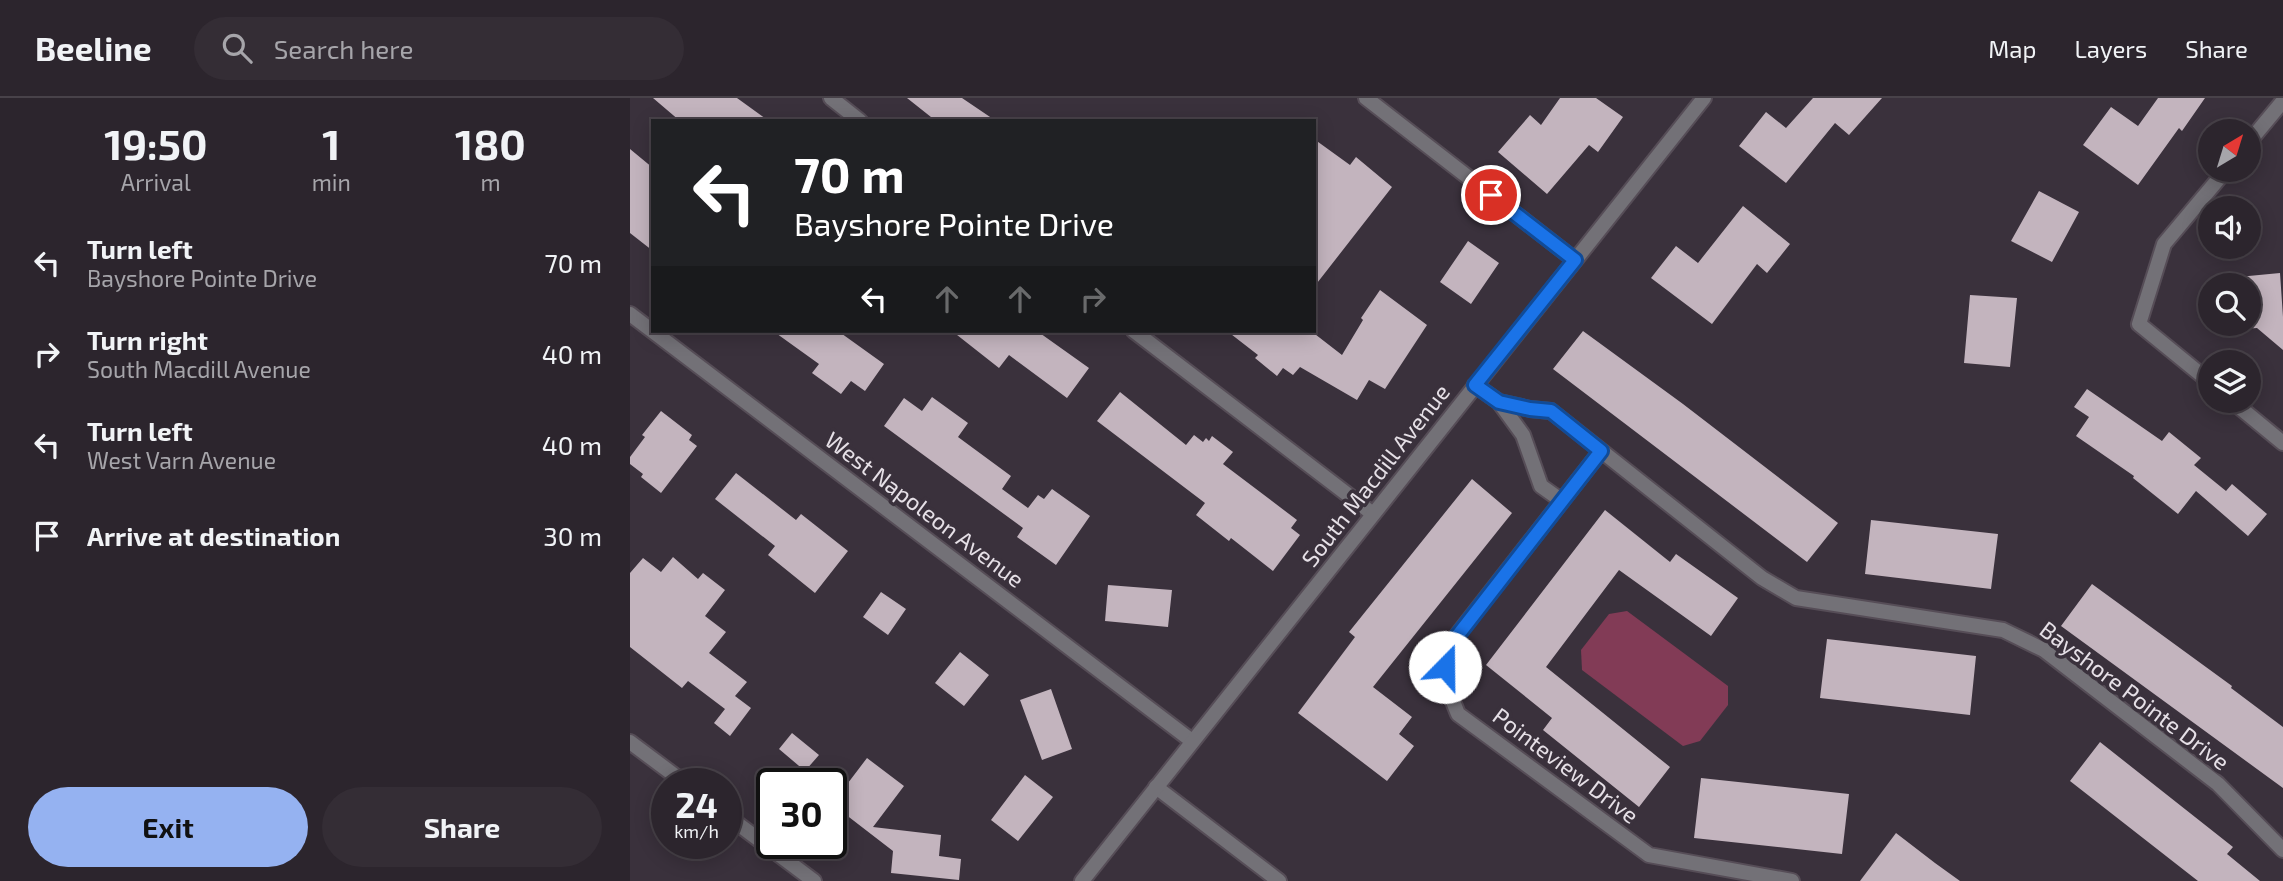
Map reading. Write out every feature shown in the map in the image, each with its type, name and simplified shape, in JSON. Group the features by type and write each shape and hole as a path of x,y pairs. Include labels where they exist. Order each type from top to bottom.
{"street":[{"path":"831,98 857,119"},
{"path":"1366,98 1575,260"},
{"name":"South Macdill Avenue","path":"1082,881 1704,98"},
{"path":"2261,128 2283,101"},
{"path":"2198,372 2139,324 2164,244 2216,182"},
{"name":"West Napoleon Avenue","path":"630,314 651,330"},
{"name":"West Napoleon Avenue","path":"655,333 1192,741"},
{"path":"1137,333 1373,514"},
{"name":"Bayshore Pointe Drive","path":"1475,385 1499,402 1522,435 1541,486 1562,501"},
{"name":"Bayshore Pointe Drive","path":"1499,402 1551,411 1762,578 1796,598 2003,630 2044,650 2218,784 2283,850"},
{"path":"2247,413 2283,443"},
{"name":"Pointeview Drive","path":"1601,451 1458,635 1445,667 1446,684 1458,714 1649,856 1792,881"},
{"path":"630,741 665,768"},
{"path":"1156,787 1279,881"},
{"path":"742,827 814,881"}],"shaded area":[{"path":"1627,611 1728,686 1728,705 1700,741 1683,746 1582,670 1581,650 1609,614"}],"building":[{"path":"653,98 737,98 766,119 678,119"},
{"path":"907,98 962,98 993,119 933,119"},
{"path":"1560,98 1596,98 1623,117 1598,152 1589,145 1547,194 1498,152 1530,115 1541,125"},
{"path":"1813,98 1882,98 1849,135 1835,123 1786,183 1739,146 1766,112 1786,128"},
{"path":"2158,98 2205,98 2182,131 2179,128 2138,185 2083,145 2111,107 2138,126"},
{"path":"1316,140 1350,165 1356,157 1392,187 1316,284"},
{"path":"630,149 651,166 651,249 630,233"},
{"path":"2039,191 2079,212 2052,262 2011,241"},
{"path":"1743,206 1790,244 1767,273 1757,264 1712,324 1651,278 1676,246 1698,263"},
{"path":"1468,241 1499,263 1471,304 1440,282"},
{"path":"2280,273 2283,350 2261,331 2261,275"},
{"path":"1380,290 1427,325 1385,389 1369,380 1357,400 1300,367 1293,375 1283,368 1277,376 1255,358 1258,355 1230,333 1314,333 1342,355 1363,320 1361,318"},
{"path":"1970,295 2017,298 2010,367 1964,363"},
{"path":"1583,331 1838,523 1807,562 1553,369"},
{"path":"776,333 841,333 884,364 865,391 851,381 841,394 812,373 819,364"},
{"path":"955,333 1040,333 1089,368 1067,398 1009,355 999,368"},
{"path":"2087,389 2162,441 2169,432 2201,458 2194,465 2226,491 2232,484 2267,514 2248,536 2196,491 2178,514 2133,478 2134,476 2076,436 2089,417 2074,407"},
{"path":"1120,392 1186,445 1194,435 1203,442 1206,438 1209,441 1212,436 1233,452 1223,464 1297,520 1291,528 1300,535 1273,571 1196,515 1205,503 1097,421"},
{"path":"932,397 968,423 958,437 1011,476 1002,489 1028,508 1038,495 1044,499 1052,489 1090,516 1056,565 1017,537 1023,528 884,426 904,398 922,411"},
{"path":"661,411 692,435 689,440 697,446 661,493 641,477 643,474 630,464 630,457 645,437 642,435"},
{"path":"736,473 796,520 801,514 848,551 815,593 768,555 775,546 715,499"},
{"path":"1472,479 1512,513 1373,687 1412,717 1399,734 1414,746 1387,781 1298,713 1355,637 1349,632"},
{"path":"1605,510 1670,562 1676,554 1738,598 1711,636 1619,570 1546,667 1670,767 1639,807 1543,730 1552,718 1486,665"},
{"path":"1871,520 1998,534 1991,589 1865,574"},
{"path":"673,557 698,579 703,573 725,590 705,616 726,632 709,653 747,682 735,696 751,708 730,736 714,723 725,709 688,681 682,688 630,647 630,573 643,558 661,572"},
{"path":"2092,584 2232,686 2231,688 2283,727 2283,788 2061,626"},
{"path":"1108,585 1172,590 1168,627 1105,621"},
{"path":"881,592 906,609 888,635 863,617"},
{"path":"1827,639 1976,656 1970,715 1820,698"},
{"path":"960,652 989,675 964,706 935,683"},
{"path":"1051,689 1072,749 1042,760 1020,700"},
{"path":"792,733 819,755 808,768 801,768 779,749"},
{"path":"2100,742 2233,847 2227,854 2260,881 2198,881 2070,781"},
{"path":"867,758 904,786 873,827 941,835 939,856 961,859 959,880 891,873 893,851 847,816 847,784"},
{"path":"1025,775 1053,797 1018,841 991,820"},
{"path":"1701,778 1849,794 1842,854 1694,838"},
{"path":"1896,833 1935,863 1960,881 1860,881"}],"route":[{"path":"1445,667 1458,635 1601,451 1551,411 1499,402 1475,385 1575,260 1491,195"}]}
